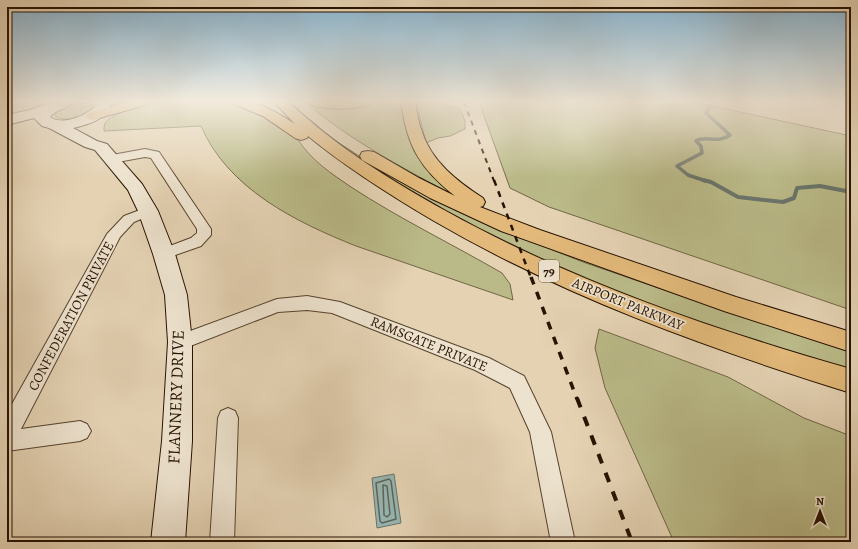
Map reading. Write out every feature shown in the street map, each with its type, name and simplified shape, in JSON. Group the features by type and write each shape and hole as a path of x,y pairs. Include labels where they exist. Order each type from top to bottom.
{"highway":[{"path":"289,128 338,161 377,185 437,215"},
{"name":"AIRPORT PARKWAY","path":"309,128 339,153 390,187 437,215 505,250 620,302 705,334 851,381"},
{"name":"79","path":"328,128 354,147 404,177 455,203 507,226 732,305 851,342"},
{"path":"412,128 419,146 428,161 440,174 478,203 557,243"}],"street":[{"name":"FLANNERY DRIVE","path":"58,128 106,153"},
{"name":"FLANNERY DRIVE","path":"91,128 101,141 106,153 136,188 148,211 164,254 176,295 180,342 177,441 168,542"},
{"path":"106,153 145,152 155,155 204,229 204,235 196,242 164,254"},
{"name":"CONFEDERATION PRIVATE","path":"7,434 114,234 129,219 148,211"},
{"name":"RAMSGATE PRIVATE","path":"180,342 277,306 307,303 334,307 482,364 517,382 540,432 563,542"},
{"path":"222,542 228,418"},
{"path":"7,441 80,432"}],"green space":[{"path":"104,128 170,128 104,131"},
{"path":"202,128 279,128 299,141 316,161 351,187 407,221 502,273 510,284 513,300 356,246 310,226 266,201 246,185 228,168 213,148"},
{"path":"338,128 409,128 448,189 445,191 410,172"},
{"path":"422,128 465,128 465,129 450,136 438,138 426,143"},
{"path":"488,128 812,128 851,136 851,310 549,207 510,188"},
{"path":"339,143 383,171 505,231 583,262 728,312 851,351 851,373 664,313 535,259 433,207 336,145"},
{"path":"599,329 728,377 804,418 851,436 851,542 674,542 605,388 595,348"}],"water":[{"path":"394,474 401,523 377,528 372,478"}],"waterway":[{"path":"703,180 688,175 677,166 702,153 701,146 696,141 700,139 721,139 730,135 722,128"},
{"path":"703,180 711,182 738,197 783,202 794,198 797,188 820,186 851,192"}],"railway":[{"path":"474,128 494,181"},
{"path":"494,180 531,278"},
{"path":"531,277 577,399"},
{"path":"577,398 632,542"}]}
